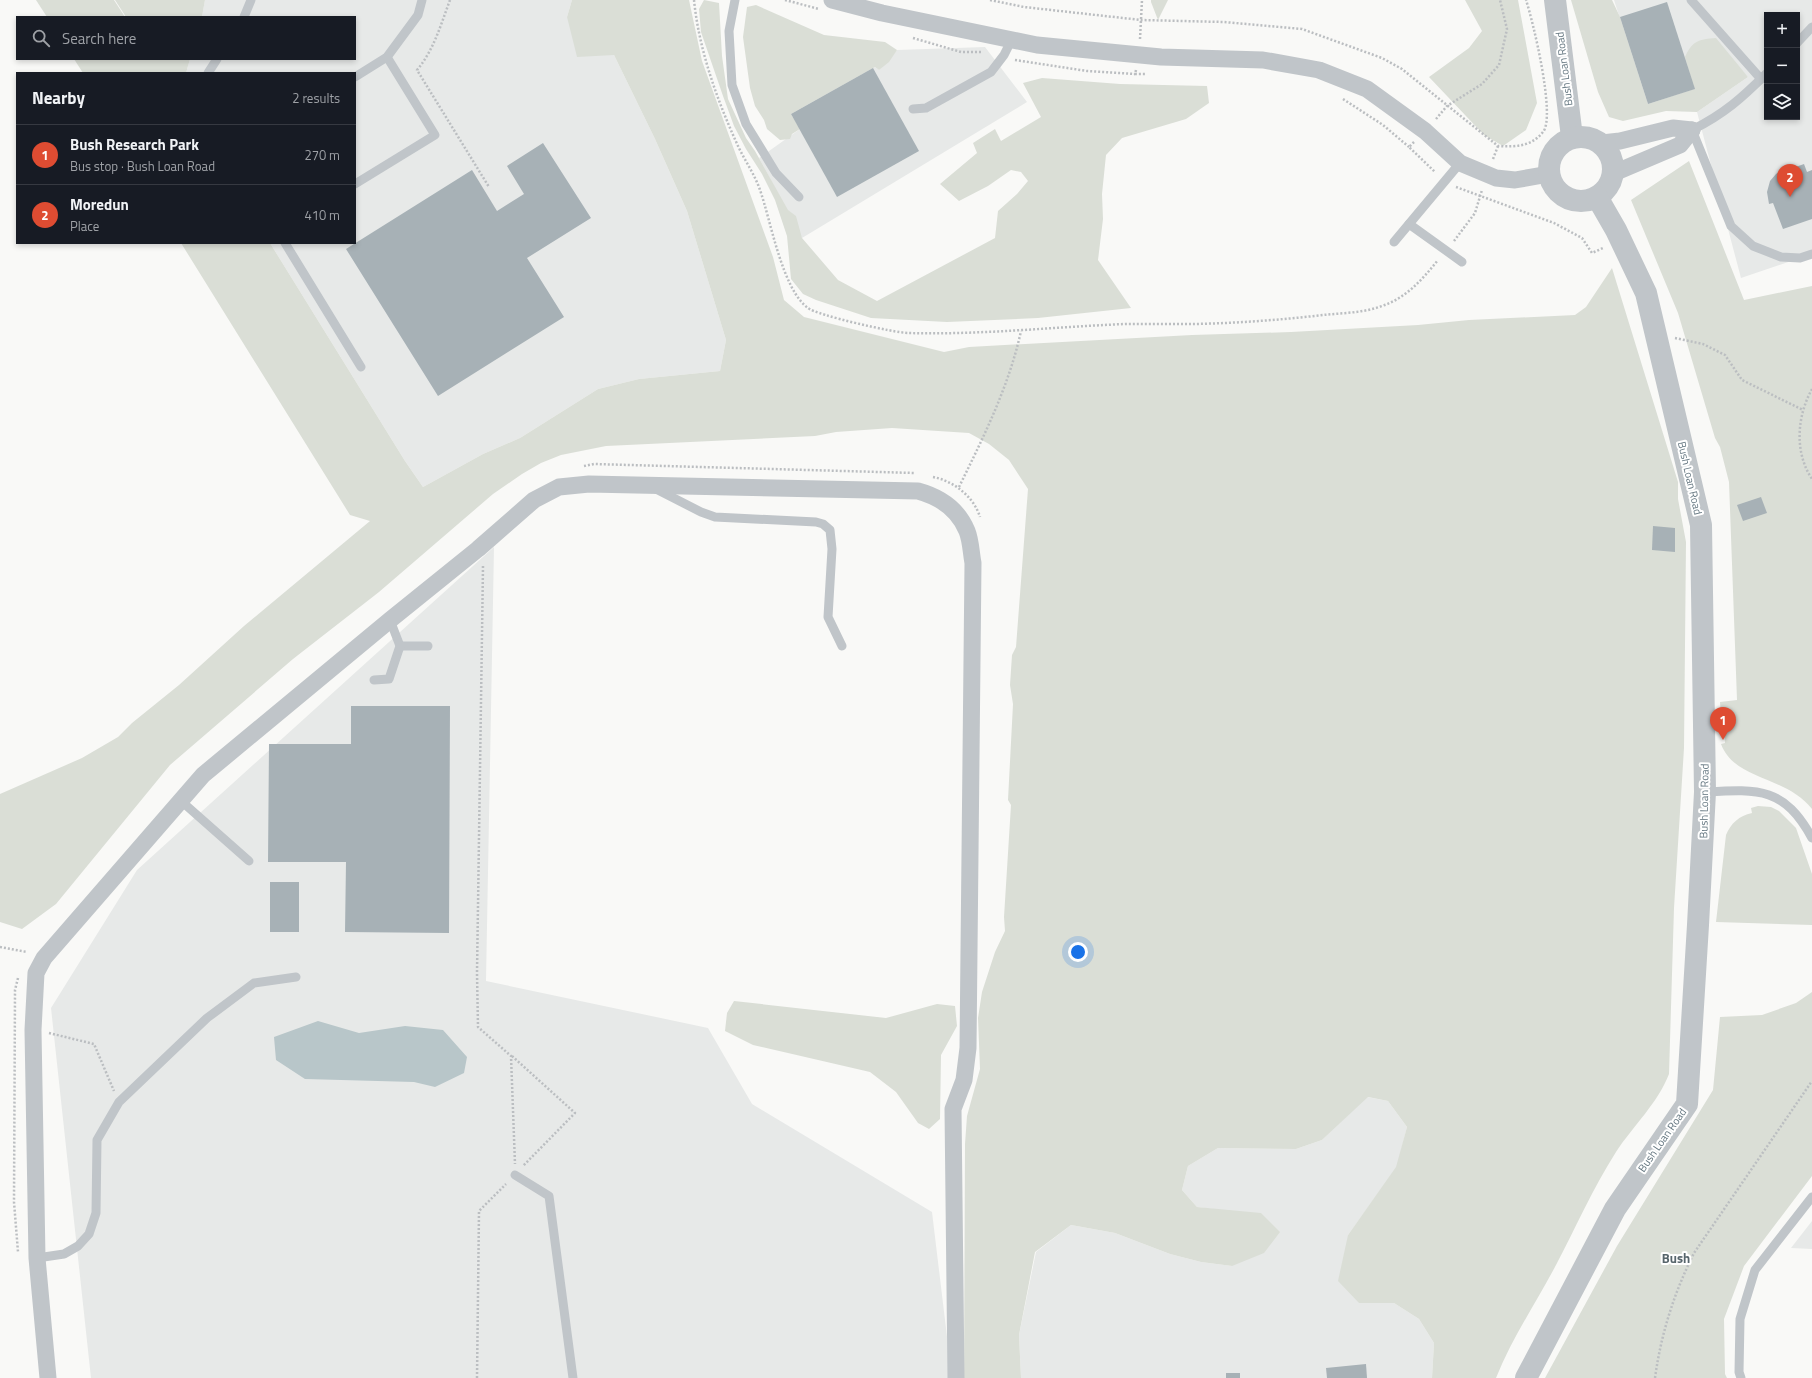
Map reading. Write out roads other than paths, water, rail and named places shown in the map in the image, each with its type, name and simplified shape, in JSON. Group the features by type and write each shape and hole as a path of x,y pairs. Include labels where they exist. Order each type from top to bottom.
{"street":[{"path":"832,0 882,13 1011,41 1139,55 1263,60 1319,70 1367,89 1425,131 1460,163 1496,178 1515,180 1549,174"},
{"name":"Bush Loan Road","path":"1555,0 1572,137"},
{"path":"1602,143 1620,141 1673,128 1692,130"},
{"path":"1614,173 1680,145 1692,130"},
{"path":"1582,136 1593,138 1602,143 1612,156 1614,173 1611,182 1605,191 1597,197 1585,201 1573,200 1562,195 1553,186 1549,174 1549,162 1554,151 1561,143 1572,137 1582,136"},
{"name":"Bush Loan Road","path":"1526,1378 1614,1209 1687,1104 1705,792 1701,526 1646,293 1621,240 1597,197"},
{"path":"48,1378 38,1258 32,1030 36,973 44,958 203,775 478,549 534,500 559,487 589,484 918,491 935,496 954,510 968,532 973,563 968,1048 964,1080 954,1109 956,1378"}],"lane":[{"path":"244,16 251,0"},
{"path":"356,76 387,57 418,15 422,0"},
{"path":"735,0 729,31 732,86 746,124 776,173 799,197"},
{"path":"1691,0 1764,76 1743,97 1717,117 1692,130 1731,226 1753,246 1781,258 1800,258 1812,254"},
{"path":"1800,39 1812,27"},
{"path":"914,108 926,108 963,89 991,72 1011,41"},
{"path":"356,183 435,134 387,57"},
{"path":"209,72 216,60"},
{"path":"1394,242 1460,163"},
{"path":"1410,224 1462,262"},
{"path":"286,244 362,367"},
{"path":"648,485 700,512 715,517 816,522 823,524 830,530 832,549 828,617 842,646"},
{"path":"374,680 389,679 400,646 390,620"},
{"path":"400,646 428,646"},
{"path":"1705,792 1764,793 1777,798 1791,807 1802,820 1812,838"},
{"path":"180,800 249,862"},
{"path":"38,1258 64,1254 78,1246 89,1234 96,1213 97,1140 119,1102 207,1018 254,983 296,977"},
{"path":"515,1175 549,1196 573,1378"},
{"path":"1741,1378 1739,1372 1740,1319 1755,1270 1812,1197"}],"place":[{"name":"Moredun","path":"1790,197"},
{"name":"Bush Research Park","path":"1723,740"}],"district":[{"name":"Bush","path":"1676,1258"}]}
